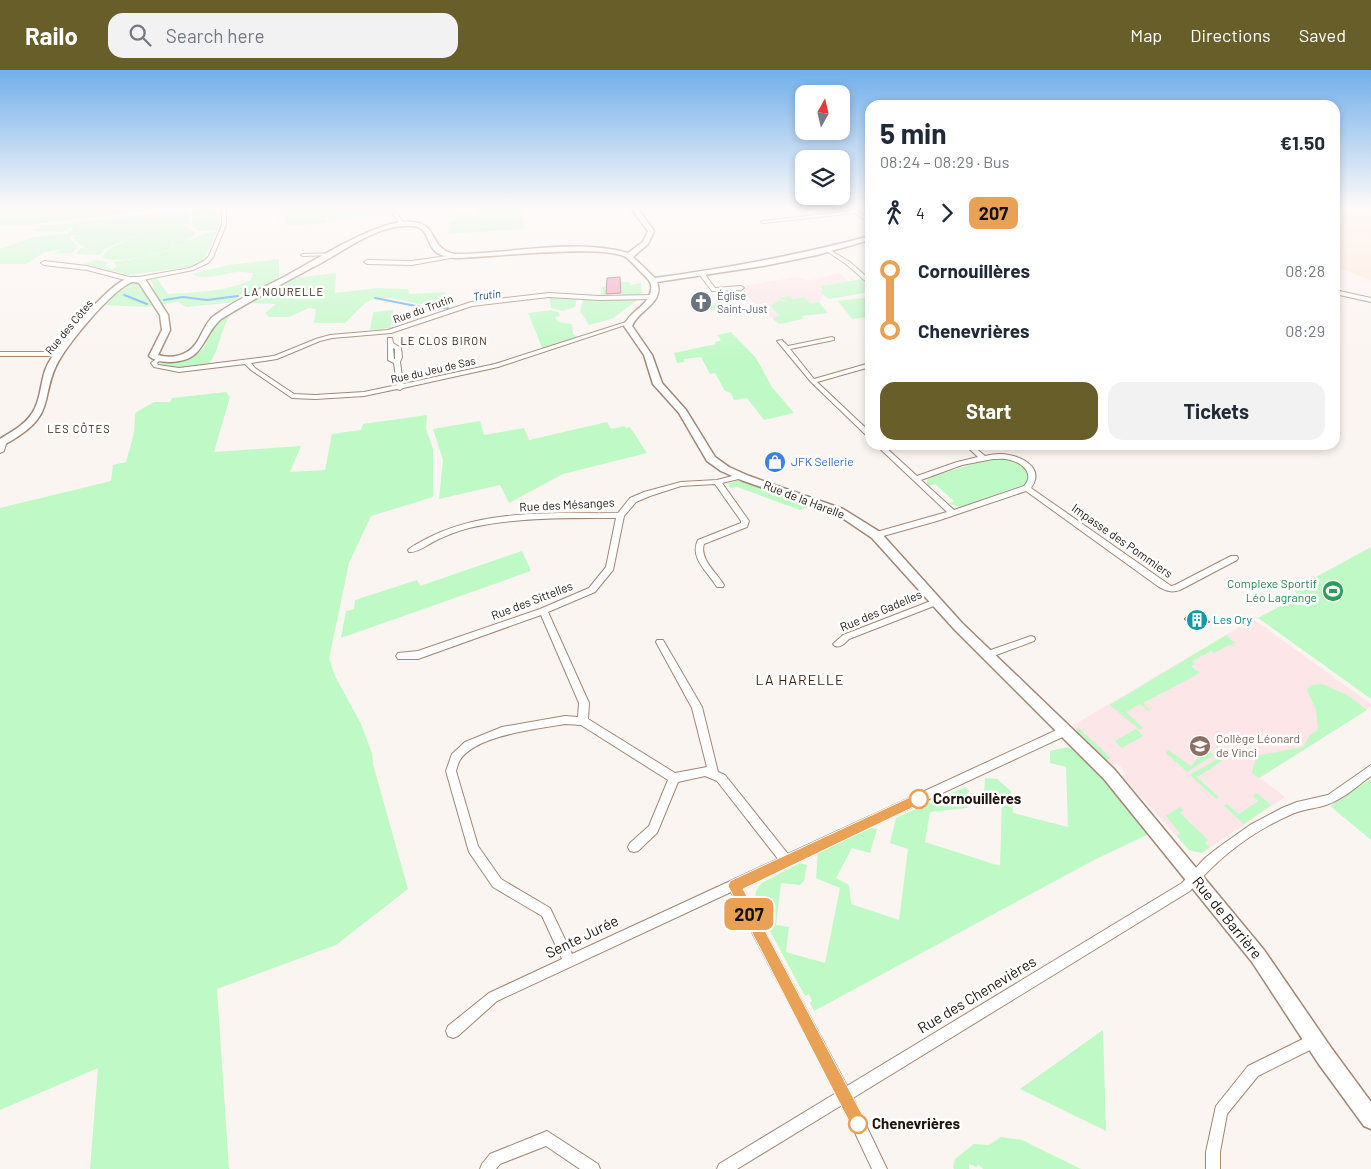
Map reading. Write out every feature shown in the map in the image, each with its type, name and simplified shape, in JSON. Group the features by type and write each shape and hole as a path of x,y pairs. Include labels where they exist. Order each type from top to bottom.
{"street":[{"path":"133,280 191,269 210,258"},
{"path":"44,263 87,268 142,282 164,315 166,330 153,356 159,359 170,360 191,353 200,345 206,330 218,317 325,258"},
{"path":"367,262 412,263 440,258"},
{"path":"628,324 645,309 653,297 656,286 630,258"},
{"path":"650,278 672,278 702,274 796,258"},
{"path":"841,258 865,278"},
{"path":"702,274 714,290 741,288"},
{"name":"Rue des Côtes","path":"2,442 35,417 40,410 43,390 51,365 117,288 133,280"},
{"path":"1340,293 1371,300"},
{"name":"Rue du Trutin","path":"159,359 154,364 156,366 179,370 248,363 290,353 318,340 332,336 389,332 471,304 549,295 599,298 653,297"},
{"name":"Rue du Jeu de Sas","path":"248,363 253,369 292,396 315,397 364,394 400,388 496,366 628,324"},
{"name":"Rue de la Harelle","path":"628,324 648,356 658,384 683,412 711,458 721,466 740,476 839,511 876,535 936,602 1065,731"},
{"path":"389,332 392,344 389,350 391,360 397,362 400,388"},
{"path":"788,348 832,339"},
{"path":"780,341 788,348 813,380 865,431"},
{"path":"0,360 3,354 60,354"},
{"path":"813,380 865,366"},
{"path":"0,451 2,442"},
{"path":"885,450 954,513"},
{"path":"974,450 982,457"},
{"path":"876,535 954,513 1027,488 1032,483 1033,477 1025,465 1004,457 982,457 917,479"},
{"path":"720,585 716,576 698,554 698,548 701,542 744,525 745,520 719,481 721,466"},
{"name":"Rue des Mésanges","path":"412,550 427,540 481,523 502,520 620,515 624,508 633,500 647,494 681,484 719,481 740,476"},
{"name":"Impasse des Pommiers","path":"1027,488 1170,589 1177,588 1234,558"},
{"name":"Rue des Sittelles","path":"401,656 418,655 543,612 592,590 610,568 614,556 620,515"},
{"name":"Rue des Gadelles","path":"838,644 846,637 936,602"},
{"path":"543,612 584,704 583,721"},
{"path":"988,654 1031,639"},
{"path":"660,642 698,707 714,775"},
{"path":"569,961 546,912 497,883 473,848 451,771 456,757 469,744 505,730 565,720 583,721 674,778 705,771 721,778 786,861"},
{"path":"880,1169 734,886 1065,731"},
{"name":"Rue de Barrière","path":"1065,731 1109,774 1258,956 1371,1119"},
{"path":"1194,877 1238,840 1280,814 1303,804 1328,800 1371,770"},
{"path":"634,847 653,828 674,778"},
{"name":"Rue des Chenevières","path":"844,1096 1186,887 1194,877"},
{"name":"Sente Jurée","path":"453,1031 493,997 659,918 734,886"},
{"path":"1213,1169 1213,1152 1221,1111 1253,1072 1315,1040"},
{"path":"724,1169 844,1096"},
{"path":"487,1169 495,1159 546,1138 593,1169"}],"shaded area":[{"path":"1340,258 1371,258 1371,280 1340,269"},
{"path":"839,273 848,281 821,286 823,295 819,302 776,307 786,323 779,324 736,287 797,277 808,281"},
{"name":"Collège Léonard de Vinci","path":"1253,619 1371,704 1371,707 1260,778 1285,797 1202,853 1195,852 1189,850 1122,776 1126,773 1117,763 1112,766 1072,726"}],"green space":[{"path":"0,258 35,258 26,264 0,264"},
{"path":"103,258 135,258 124,260"},
{"path":"135,258 204,258 203,261 190,267 129,275 85,264 96,260 108,262 106,266 112,269 117,267 114,262"},
{"path":"279,259 279,280 252,295 244,293 236,298 243,300 237,302 186,307 178,302 147,307 105,305 126,285 139,282 147,291 154,288 151,280 157,279 168,294 211,291 231,287 251,280 253,273 239,272 208,277 192,274 229,265"},
{"path":"336,273 335,293 377,288 408,289 409,294 445,292 447,304 419,304 391,298 373,299 365,303 345,323 314,323 316,309 309,308 289,317 269,317 265,313 276,304 249,303 299,277"},
{"path":"862,279 865,282 865,293 829,299 820,292 823,291 821,286"},
{"path":"629,282 631,285 641,283 642,294 622,297 622,289 607,288 605,297 601,297 601,287"},
{"path":"742,289 746,293 730,296 728,306 715,310 699,309 725,301 726,296 722,292 724,291"},
{"path":"790,296 793,299 805,297 810,303 819,302 828,313 802,316 803,319 779,324 773,319 780,316 770,306 780,300 795,304 778,298"},
{"path":"550,297 577,298 575,307 563,311 551,308"},
{"path":"865,298 865,318 852,319 838,301"},
{"path":"583,299 639,299 612,319 589,325 580,311"},
{"path":"393,310 391,328 370,330 373,312"},
{"path":"551,310 558,312 560,316 555,317 558,322 572,324 573,334 580,339 556,344 543,350 528,313"},
{"path":"224,316 229,317 215,353 208,365 175,368 160,364 194,356 204,348 212,331"},
{"path":"731,332 756,358 772,387 794,413 764,420 747,398 734,400 731,393 725,391 715,373 710,374 701,357 684,359 684,362 677,363 674,353 716,344 715,342 721,340 717,335"},
{"path":"226,392 230,397 214,452 301,446 290,472 325,470 332,434 361,430 363,424 427,415 426,429 433,449 433,497 371,516 349,563 329,659 335,676 361,724 372,753 373,764 408,889 336,945 217,989 229,1169 90,1169 98,1068 0,1110 0,508 111,481 113,465 126,462 134,433 135,413 154,402 170,402 172,398"},
{"path":"480,421 484,435 524,428 529,440 607,422 611,429 624,426 626,428 630,427 647,453 563,474 509,503 500,485 439,499 443,460 433,429"},
{"path":"1003,458 1025,468 1030,475 1028,483 961,507 948,504 954,501 935,484 929,486 927,484 927,480 931,477 988,459"},
{"path":"736,481 745,482 814,505 800,510 737,487 730,488 728,484"},
{"path":"1371,547 1371,699 1258,618 1292,600 1297,594 1294,589"},
{"path":"522,551 531,571 341,638 346,611 354,609 355,600 417,580 420,586"},
{"path":"1226,635 1236,644 1231,643 1235,646 1229,645 1214,653 1211,651 1192,661 1195,664 1191,666 1200,673 1143,703 1150,710 1148,711 1140,704 1126,712 1143,728 1140,730 1110,705"},
{"path":"1322,684 1347,695 1367,710 1259,778 1252,773 1256,757 1303,747 1310,735 1318,730 1316,710 1307,690 1311,685"},
{"path":"1079,728 1111,758 1105,761 1075,731"},
{"path":"1136,729 1143,736 1122,748 1115,741"},
{"path":"1198,742 1214,755 1187,772 1166,753 1168,750 1191,766 1204,751 1194,743"},
{"path":"1068,747 1078,753 1099,773 1149,834 1096,859 814,1011 810,1003 812,1001 809,994 805,996 757,907 756,894 759,886 800,863 807,865 804,881 800,885 781,883 776,925 789,927 786,952 825,963 840,888 816,878 818,852 871,828 877,829 870,853 852,848 836,878 849,885 851,904 899,920 908,849 890,843 896,818 965,787 969,791 967,808 930,812 925,842 1000,866 1002,800 984,795 985,778 997,779 1011,791 1013,813 1068,827 1066,767 1050,763 1050,751"},
{"path":"1219,758 1222,761 1197,777 1219,797 1216,799 1190,775"},
{"path":"1371,779 1371,840 1330,806"},
{"path":"1257,793 1271,805 1244,824 1224,806 1227,804 1239,814 1258,801 1253,796"},
{"path":"1180,807 1184,810 1180,813 1208,840 1205,843 1210,847 1202,853 1189,850 1177,836 1180,833 1166,816"},
{"path":"1103,1030 1106,1131 1020,1089"},
{"path":"1001,1137 1022,1140 1081,1169 983,1169 978,1164 977,1167 969,1164 969,1169 954,1169 955,1159 974,1144 989,1145"}],"building":[{"path":"620,277 621,293 606,294 607,278"},
{"name":"Les Ory","path":"1194,611 1210,622 1195,627 1184,619"}],"waterway":[{"path":"124,295 147,304"},
{"path":"164,300 183,297 207,300 238,296"},
{"name":"Trutin","path":"375,298 421,307 448,308"}],"bus line":[{"name":"207","path":"858,1124 734,886 919,799"}],"place":[{"name":"Église Saint-Just","path":"701,302"},
{"name":"JFK Sellerie","path":"775,462"},
{"name":"Complexe Sportif Léo Lagrange","path":"1333,591"},
{"name":"Les Ory","path":"1197,620"},
{"name":"Collège Léonard de Vinci","path":"1200,746"},
{"name":"Cornouillères","path":"919,799"},
{"name":"Chenevrières","path":"858,1124"}],"district":[{"name":"LA NOURELLE","path":"284,292"},
{"name":"LE CLOS BIRON","path":"444,341"},
{"name":"LES CÔTES","path":"79,429"},
{"name":"LA HARELLE","path":"800,680"}]}
